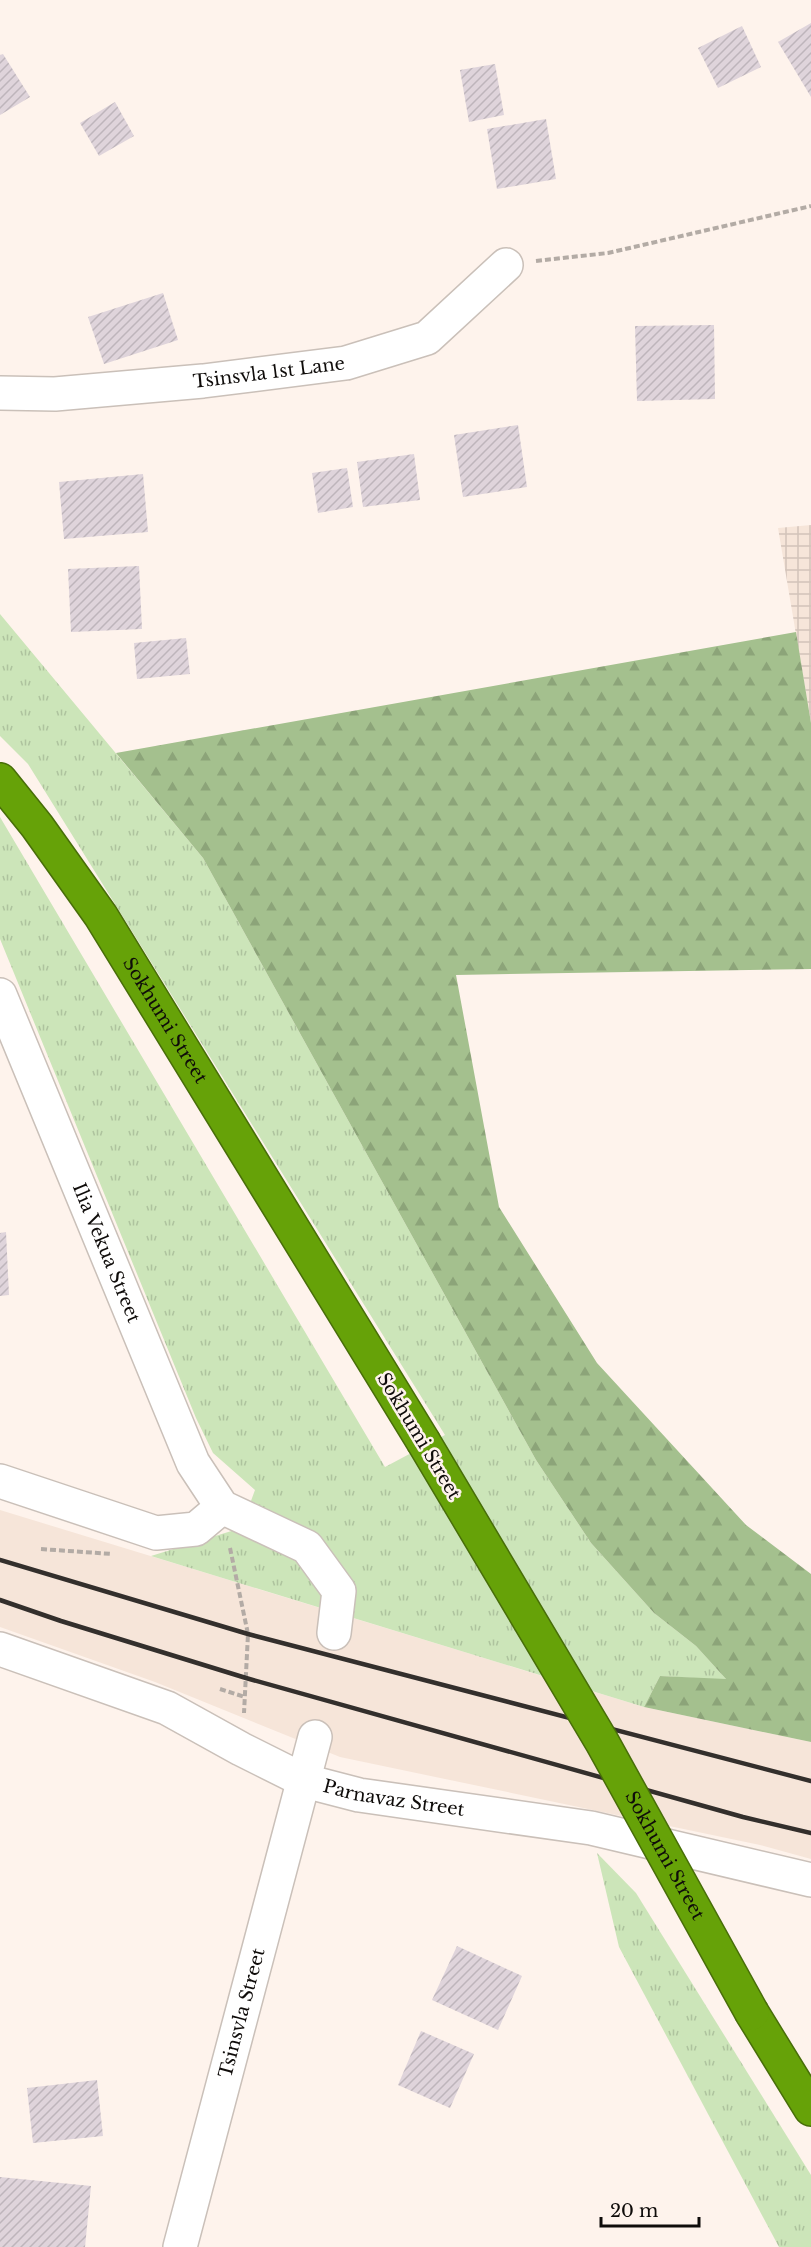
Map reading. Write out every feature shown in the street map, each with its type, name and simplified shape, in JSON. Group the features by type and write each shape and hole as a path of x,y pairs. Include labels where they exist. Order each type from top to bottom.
{"highway":[{"name":"Sokhumi Street","path":"0,780 37,826 101,916 423,1441 602,1742 752,2013 811,2109"}],"street":[{"name":"Tsinsvla 1st Lane","path":"0,393 55,393 203,381 346,363 427,338 506,265"},
{"name":"Ilia Vekua Street","path":"0,995 193,1463 222,1507"},
{"path":"0,1481 156,1533 196,1529 222,1507 307,1547 339,1591 334,1633"},
{"name":"Parnavaz Street","path":"0,1649 167,1708 305,1781 359,1795 591,1828 811,1880"},
{"name":"Tsinsvla Street","path":"180,2247 315,1737"}],"path":[{"path":"506,265 608,254 811,206"},
{"path":"222,1507 248,1634 241,1749"},
{"path":"220,1689 245,1697"}],"shaded area":[{"path":"811,525 811,723 778,528"},
{"path":"0,1510 644,1707 811,1742 811,1859 760,1845 340,1757 155,1682 0,1627"}],"green space":[{"path":"0,614 203,858 536,1460 591,1543 654,1613 696,1646 727,1680 660,1676 644,1707 151,1556 241,1528 255,1490 213,1453 196,1418 0,939 0,817 385,1467 445,1435 28,764 0,736"},
{"path":"796,632 811,723 811,969 456,975 499,1207 597,1363 746,1525 811,1574 811,1742 644,1707 660,1676 726,1679 696,1646 654,1613 591,1543 536,1460 203,858 116,753"},
{"path":"597,1853 636,1893 811,2175 811,2247 779,2247 619,1947"}],"building":[{"path":"811,23 811,97 778,42"},
{"path":"742,26 761,67 718,88 698,48"},
{"path":"3,54 30,97 0,115 0,55"},
{"path":"495,64 504,115 469,122 460,70"},
{"path":"115,102 134,136 99,156 80,123"},
{"path":"546,119 556,179 497,189 487,129"},
{"path":"163,293 178,340 104,364 88,317"},
{"path":"714,325 715,399 637,401 635,326"},
{"path":"518,425 527,487 463,497 454,435"},
{"path":"414,454 420,500 363,507 357,462"},
{"path":"347,468 353,507 318,513 312,473"},
{"path":"143,474 148,532 64,539 59,482"},
{"path":"139,566 142,629 71,632 68,569"},
{"path":"186,638 190,674 137,679 134,643"},
{"path":"6,1232 9,1295 0,1296 0,1233"},
{"path":"457,1946 522,1976 498,2030 432,2000"},
{"path":"421,2031 474,2054 450,2108 398,2085"},
{"path":"97,2080 103,2136 33,2143 27,2088"},
{"path":"0,2177 91,2186 85,2247 0,2247"}],"railway":[{"path":"0,1560 248,1634 811,1781"},
{"path":"0,1600 246,1678 743,1817 811,1833"}]}
